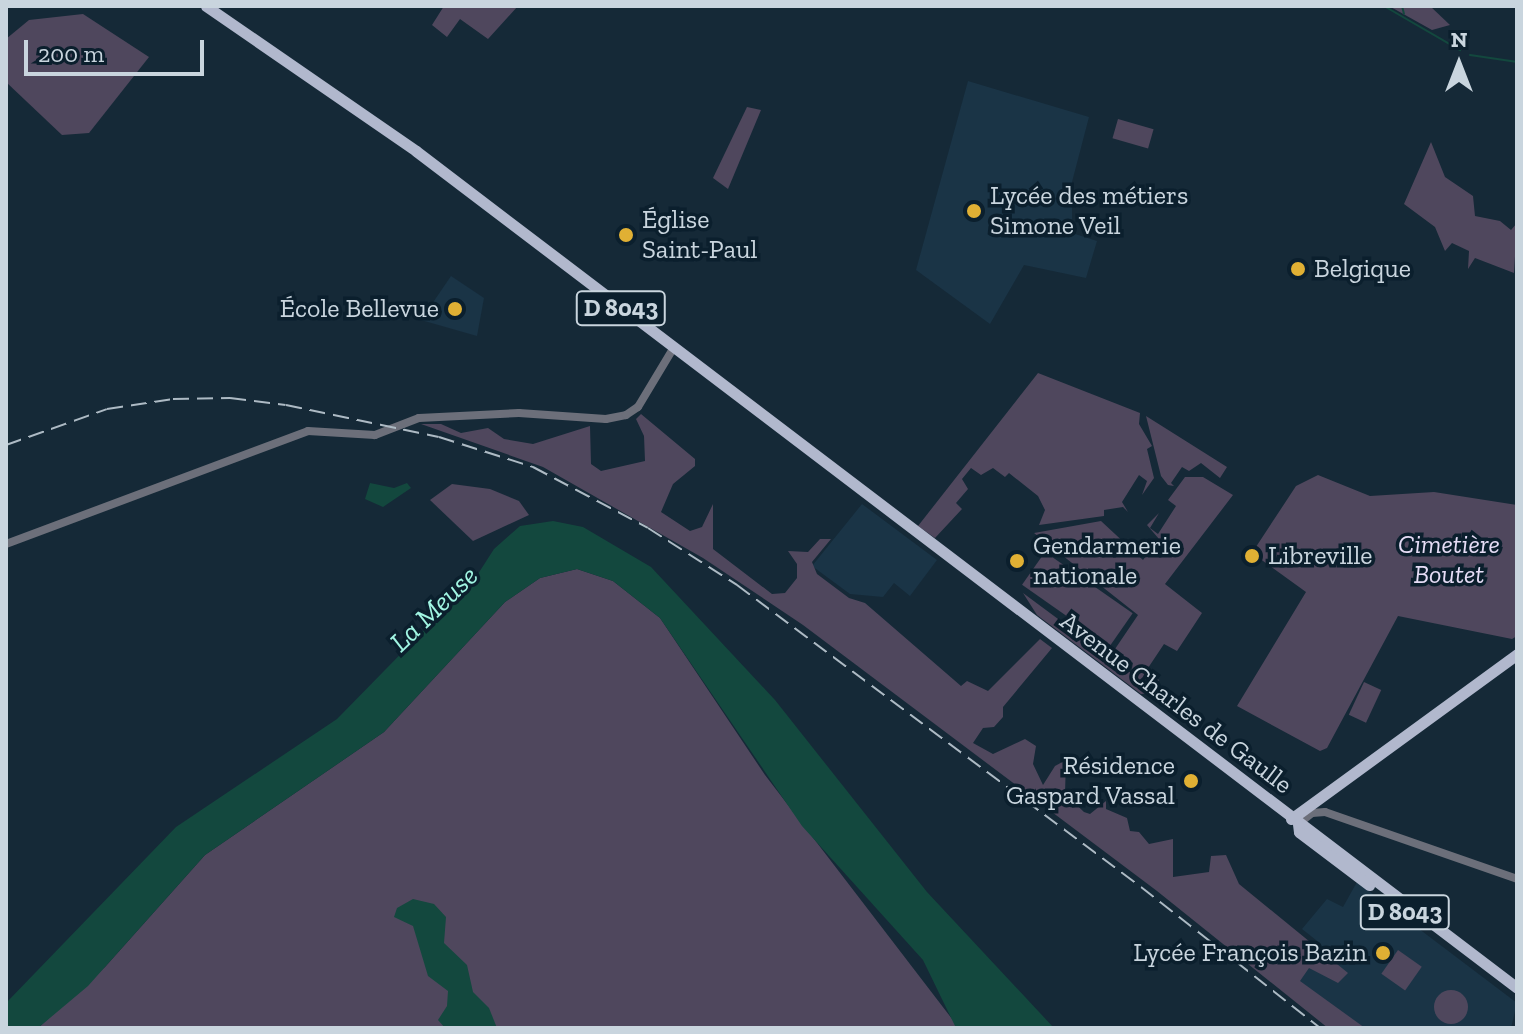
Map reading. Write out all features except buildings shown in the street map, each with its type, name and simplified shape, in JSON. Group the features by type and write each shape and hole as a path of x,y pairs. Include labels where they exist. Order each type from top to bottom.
{"main road":[{"name":"D 8043","path":"206,6 328,90 674,347"},
{"name":"Avenue Charles de Gaulle","path":"674,347 1295,822 1299,832 1364,875 1517,988"},
{"path":"1295,822 1334,789 1517,654"},
{"name":"Avenue Charles de Gaulle","path":"1364,875 1517,996"}],"street":[{"path":"6,544 308,431 375,435 419,418 519,413 606,419 626,415 638,407 674,347"},
{"path":"1325,812 1322,805 1334,789"},
{"path":"1295,822 1312,813 1325,812 1517,879"}],"shaded area":[{"name":"Lycée des métiers Simone Veil","path":"968,81 1089,117 1072,182 1072,233 1097,241 1086,278 1024,265 990,324 916,270"},
{"name":"École Bellevue","path":"451,276 484,298 477,336 421,320"},
{"path":"370,483 394,488 407,483 411,488 383,507 365,499"},
{"path":"862,504 937,560 910,596 894,583 883,597 850,594 812,566"},
{"name":"La Meuse","path":"553,521 583,527 651,567 775,700 927,892 1054,1028 956,1028 923,960 802,826 660,618 613,581 577,569 540,578 505,602 384,732 205,855 88,986 38,1028 6,1028 6,1003 176,827 337,719 476,577 494,549 520,526"},
{"name":"Lycée François Bazin","path":"1357,882 1517,1003 1511,1028 1344,1028 1290,983 1321,944 1302,929 1327,899 1343,907"},
{"path":"413,899 434,904 446,917 444,943 467,965 473,992 489,1008 497,1028 445,1028 438,1020 447,1006 448,991 428,976 413,926 394,917 397,908"}],"green space":[{"path":"444,6 518,6 488,39 460,19 447,37 432,25"},
{"path":"1389,6 1430,6 1450,25 1432,30"},
{"path":"83,14 149,57 89,133 62,135 6,82 6,39 29,20"},
{"path":"747,107 761,110 728,189 713,178"},
{"path":"1118,119 1154,129 1148,148 1112,138"},
{"path":"1431,142 1445,177 1473,196 1475,216 1500,221 1511,230 1517,223 1514,273 1475,258 1468,269 1469,251 1452,243 1445,251 1435,227 1404,204"},
{"path":"1038,373 1140,413 1139,424 1152,446 1147,449 1154,478 1142,495 1147,481 1139,475 1122,502 1128,512 1123,507 1104,510 1104,516 1039,525 1045,510 1038,496 1009,473 1005,477 993,468 981,475 971,468 962,479 968,489 956,503 962,509 935,538 918,526"},
{"path":"641,414 695,459 695,466 673,484 661,512 690,531 702,527 713,504 713,549 772,594 785,593 797,578 797,564 788,551 808,552 820,539 831,539 812,562 817,574 849,598 865,603 961,686 967,681 988,691 1040,639 1052,648 1003,707 1003,717 994,727 983,728 973,743 993,754 1025,739 1036,746 1033,764 1043,785 1055,766 1066,760 1065,794 1084,812 1090,814 1106,801 1106,809 1127,818 1130,831 1139,832 1149,844 1173,839 1173,877 1209,872 1211,856 1226,855 1239,884 1348,973 1338,983 1309,968 1300,981 1365,1028 1328,1028 1157,891 803,625 703,558 543,467 421,424 441,424 461,433 488,428 504,439 533,444 590,426 591,464 601,471 645,461 644,436 636,419"},
{"path":"1146,416 1227,467 1220,478 1201,463 1189,471 1182,467 1171,483 1174,486 1168,485 1161,476"},
{"name":"Cimetière Boutet","path":"1318,475 1370,496 1434,492 1517,505 1517,636 1512,639 1398,616 1327,748 1320,751 1237,706 1306,592 1252,553 1296,486"},
{"path":"1185,477 1203,477 1233,495 1165,584 1202,613 1177,651 1164,644 1146,671 1159,680 1151,693 1141,694 1037,615 1023,593 1131,673 1133,663 1115,649 1138,615 1034,533 1101,521 1143,560 1159,539 1147,525 1159,513 1150,528 1158,534 1176,506 1168,500"},
{"path":"452,484 490,489 519,501 529,515 473,541 430,500"},
{"path":"1045,552 1133,613 1110,646 1022,585"},
{"path":"577,569 613,581 660,618 765,775 959,1028 38,1028 105,967 205,855 384,732 505,602 540,578"},
{"path":"1364,682 1381,690 1366,723 1349,715"},
{"path":"1398,950 1422,967 1405,990 1381,974"},
{"path":"1451,990 1463,995 1468,1007 1463,1019 1451,1024 1439,1019 1434,1007 1439,995"}],"waterway":[{"path":"1384,6 1460,50"},
{"path":"1402,6 1404,14"},
{"path":"1470,55 1517,62"}],"railway":[{"path":"6,445 107,409 173,399 230,398 286,405 439,437 533,467 648,528 737,585 1141,887 1320,1028"}],"place":[{"name":"Lycée des métiers Simone Veil","path":"974,211"},
{"name":"Église Saint-Paul","path":"626,235"},
{"name":"Belgique","path":"1298,269"},
{"name":"École Bellevue","path":"455,309"},
{"name":"Libreville","path":"1252,556"},
{"name":"Gendarmerie nationale","path":"1017,561"},
{"name":"Résidence Gaspard Vassal","path":"1191,781"},
{"name":"Lycée François Bazin","path":"1383,953"}]}
